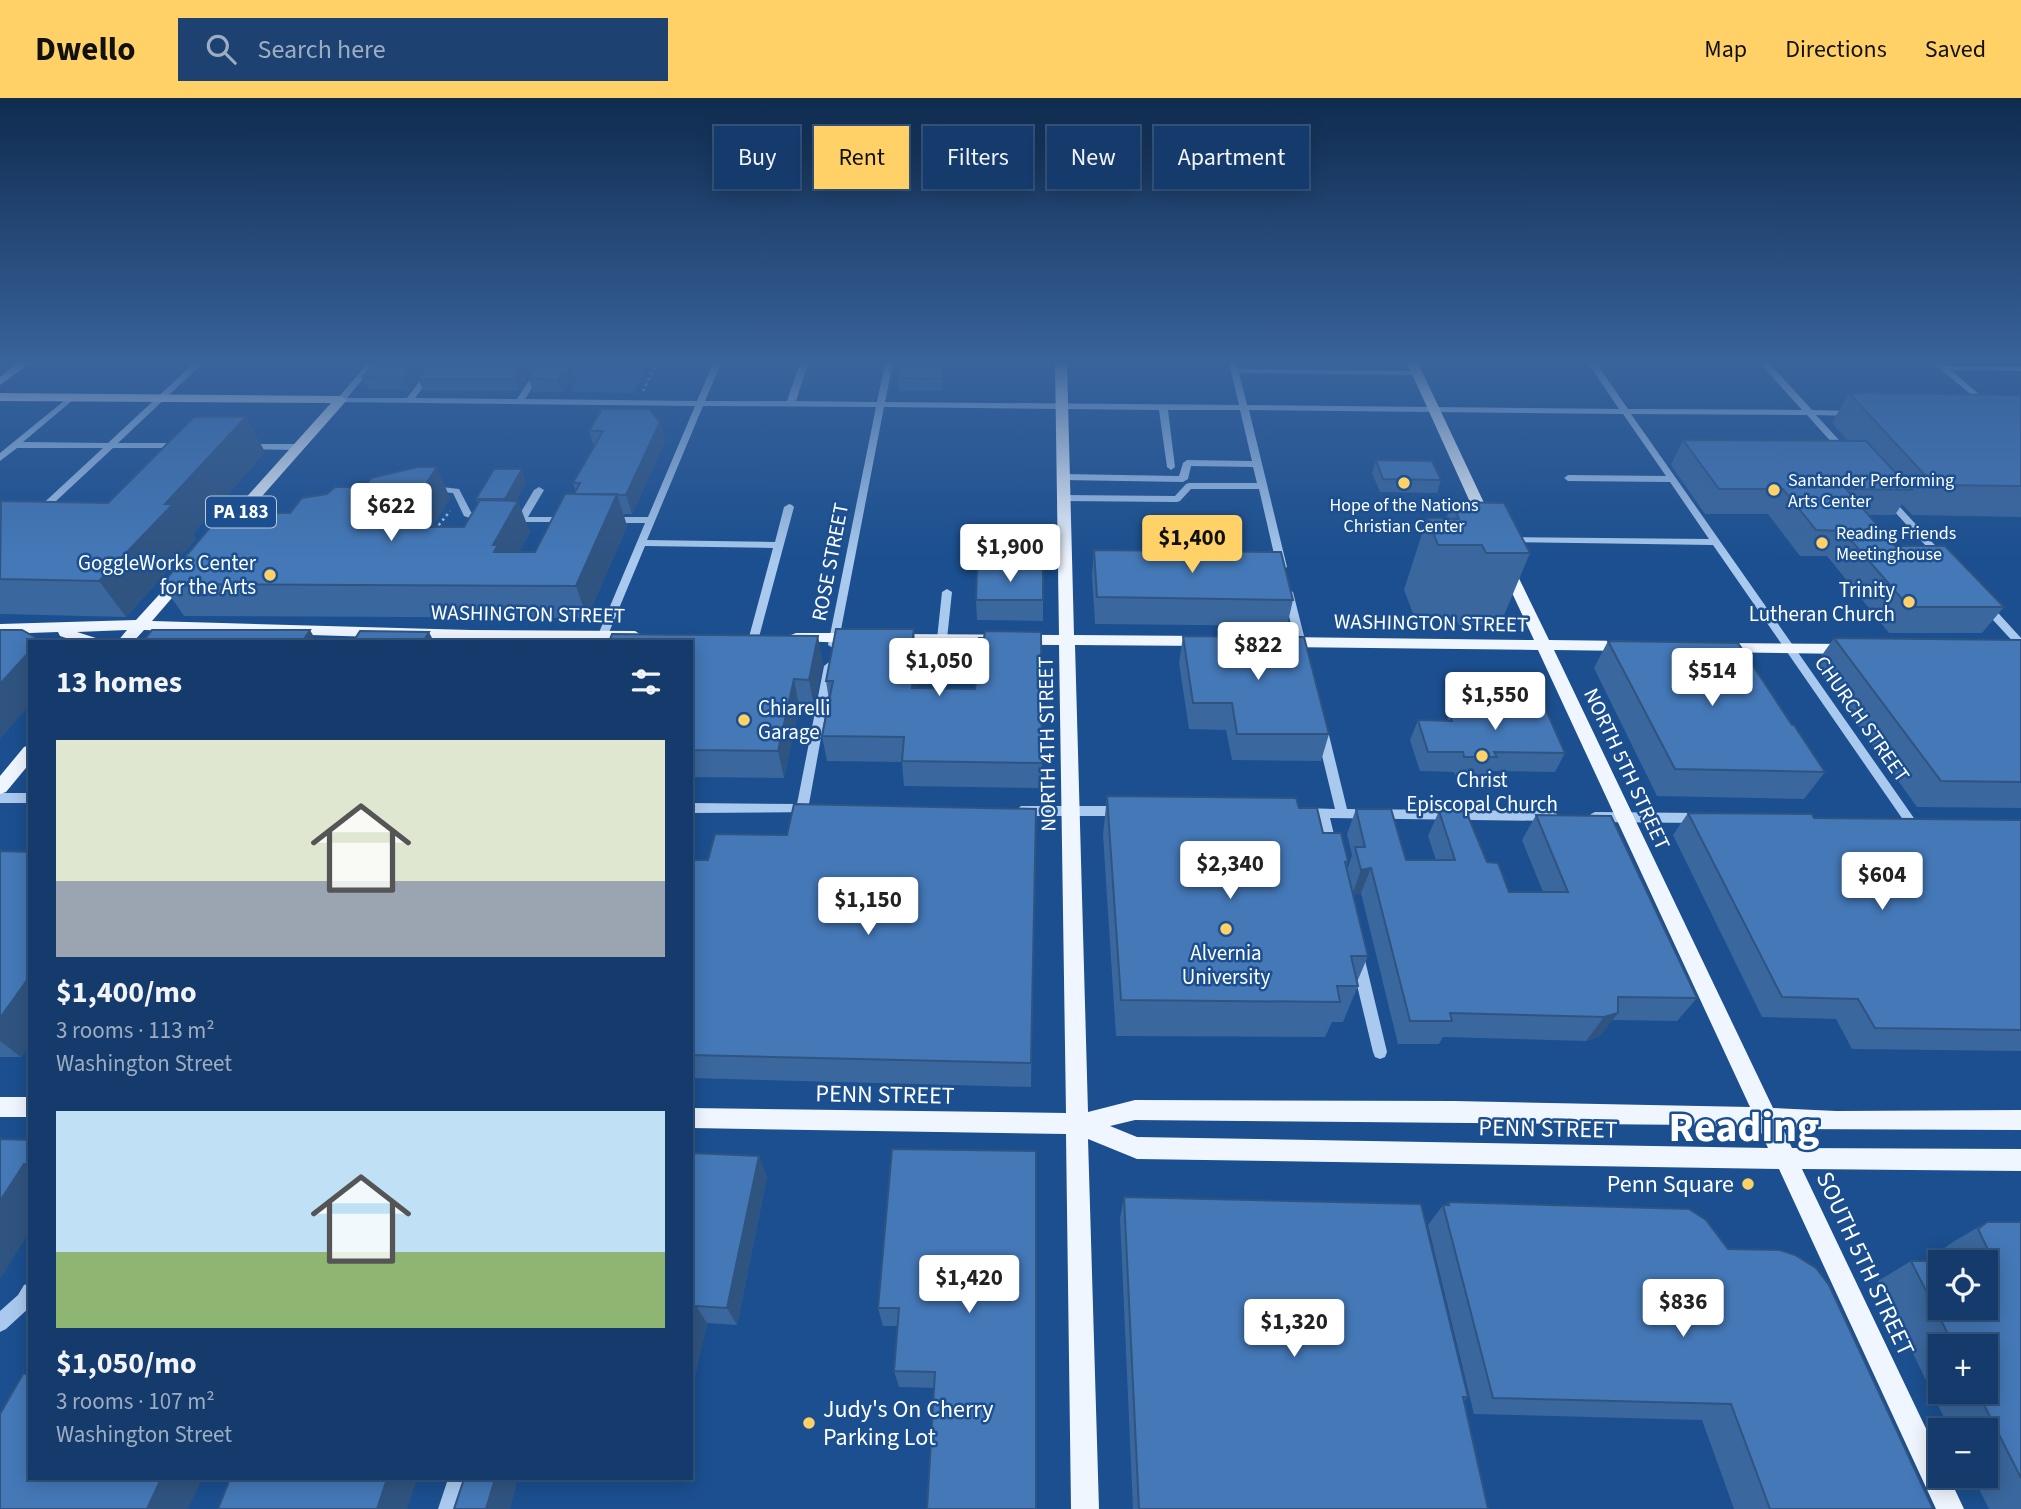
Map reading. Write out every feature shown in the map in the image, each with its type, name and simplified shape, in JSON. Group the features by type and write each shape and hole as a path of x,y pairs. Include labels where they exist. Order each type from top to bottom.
{"main road":[{"name":"PA 183","path":"211,545 315,429"},
{"name":"NORTH 4TH STREET","path":"1062,429 1072,811 1075,1062 1079,1124 1077,1187 1085,1509"},
{"name":"NORTH 5TH STREET","path":"1443,429 1783,1157"},
{"path":"127,640 190,569"},
{"name":"WASHINGTON STREET","path":"0,629 140,625 243,627 369,637 656,637"},
{"path":"162,640 198,630 243,627"},
{"path":"16,629 71,634 88,640"},
{"path":"736,637 1219,641"},
{"name":"WASHINGTON STREET","path":"1273,642 1648,647"},
{"path":"1700,647 1871,649"},
{"path":"0,788 28,753"},
{"path":"0,1107 28,1107"},
{"name":"PENN STREET","path":"693,1118 1079,1124 1135,1110 1148,1110 1454,1111 1836,1121 2021,1120"},
{"name":"PENN STREET","path":"1079,1124 1137,1148 1558,1156 2021,1160"},
{"name":"SOUTH 5TH STREET","path":"1783,1157 1950,1509"}],"street":[{"path":"0,458 34,429"},
{"path":"30,520 128,429"},
{"path":"601,639 689,429"},
{"name":"ROSE STREET","path":"802,809 875,429"},
{"path":"1166,429 1171,467"},
{"path":"1249,429 1307,668"},
{"name":"CHURCH STREET","path":"1635,429 1910,821"},
{"path":"1824,429 1855,463"},
{"path":"15,445 186,446"},
{"path":"236,447 298,447"},
{"path":"1064,498 1177,499 1186,482 1188,463 1257,464"},
{"path":"1063,477 1263,486"},
{"path":"1568,478 1670,479"},
{"path":"428,489 452,489 460,495 467,514 475,518 578,520"},
{"path":"522,519 538,490"},
{"path":"1883,493 1947,564"},
{"path":"767,638 779,545 789,507"},
{"path":"591,520 650,520"},
{"path":"211,545 235,536"},
{"path":"1495,540 1714,542"},
{"path":"641,543 779,545"},
{"path":"942,639 947,592"},
{"path":"1975,594 2017,649"},
{"path":"1320,721 1342,813"},
{"path":"0,797 28,798"},
{"path":"693,808 828,809"},
{"path":"1013,811 1132,811"},
{"path":"1296,813 1717,818"},
{"path":"1323,813 1334,857"},
{"path":"1896,820 1924,821"},
{"path":"1355,948 1380,1052"},
{"path":"0,1323 28,1298"},
{"path":"448,1509 457,1480"}],"path":[{"path":"430,539 443,517 462,502"}],"building":[{"path":"182,429 235,429 165,504 173,504 99,581 0,579 1,501 108,503"},
{"path":"590,429 657,429 626,495 574,494 580,483 573,483 603,431 589,431"},
{"path":"1882,429 2021,429 2021,486 1934,485"},
{"path":"1683,440 1866,441 1912,490 1846,489 1895,546 1945,546 2004,607 1909,607 1843,531 1816,530 1783,489 1719,489"},
{"path":"1376,460 1432,461 1441,480 1383,479"},
{"path":"418,467 437,467 398,527 464,527 480,500 518,501 493,545 498,545 494,552 535,552 565,494 617,494 576,586 162,584 213,524 256,513 290,513 302,498 327,494 335,487 365,487 371,478"},
{"path":"494,469 522,469 505,499 476,499"},
{"path":"1452,502 1504,503 1530,553 1486,553 1482,545 1438,545 1427,518 1459,519"},
{"path":"1094,550 1281,552 1293,600 1097,597"},
{"path":"977,568 1043,569 1043,600 976,600"},
{"path":"836,629 914,629 912,643 917,643 912,688 975,689 979,638 984,638 985,631 1041,632 1042,763 902,761 904,737 822,736 833,681 826,681"},
{"path":"0,630 22,630 40,640 28,640 28,653 0,684"},
{"path":"152,630 310,630 303,640 144,640"},
{"path":"360,631 429,632 424,640 354,640"},
{"name":"Chiarelli Garage","path":"612,634 818,636 809,680 794,679 778,751 693,750 693,640 610,640"},
{"path":"1183,636 1304,637 1329,734 1237,734 1232,703 1193,703"},
{"path":"1834,638 2021,640 2021,782 1941,781"},
{"path":"1608,641 1738,643 1825,772 1675,769"},
{"path":"1505,701 1542,701 1565,753 1494,752 1497,757 1464,757 1463,752 1428,752 1418,720 1452,721 1450,714 1511,715"},
{"name":"Alvernia University","path":"1107,796 1296,798 1299,808 1317,808 1323,833 1341,833 1348,861 1345,862 1368,956 1351,956 1358,986 1337,986 1340,1002 1121,1000"},
{"path":"794,804 1036,809 1031,1063 693,1055 693,860 708,860 715,834 787,835"},
{"path":"1356,809 1391,809 1406,860 1455,860 1439,811 1466,811 1487,862 1498,863 1509,892 1568,892 1536,815 1611,816 1697,998 1618,997 1618,1013 1604,1017 1450,1013 1452,1021 1410,1021 1371,868 1361,870 1355,847 1365,847"},
{"path":"1688,813 1812,814 1814,818 2021,820 2021,1030 1875,1028 1858,999 1782,997"},
{"path":"0,851 28,852 28,979 0,1018"},
{"path":"0,1139 28,1140 28,1164 24,1164 0,1201"},
{"path":"892,1149 1036,1151 1036,1509 927,1509 935,1372 894,1371 899,1308 878,1308"},
{"path":"693,1153 759,1156 727,1308 696,1306 693,1318"},
{"path":"1124,1197 1421,1204 1468,1397 1463,1397 1488,1509 1139,1509"},
{"path":"1448,1202 1689,1209 1706,1220 1728,1249 1780,1250 1795,1255 1816,1268 1829,1285 1933,1509 1770,1509 1731,1404 1493,1398 1443,1205 1449,1205"},
{"path":"1987,1222 2021,1222 2021,1478 1998,1433 1998,1418 1991,1418 1984,1404 1998,1404 1998,1334 1948,1334 1941,1320 1998,1320 1998,1250 1988,1250 1978,1229"},
{"path":"1911,1261 1928,1261 1928,1295"},
{"path":"23,1374 28,1374 28,1480 161,1480 147,1509 0,1509 0,1414"},
{"path":"230,1480 387,1480 377,1509 218,1509"},
{"path":"464,1480 495,1480 486,1509 454,1509"}],"place":[{"name":"Hope of the Nations Christian Center","path":"1404,483"},
{"name":"Santander Performing Arts Center","path":"1774,490"},
{"name":"Reading Friends Meetinghouse","path":"1822,543"},
{"name":"GoggleWorks Center for the Arts","path":"270,575"},
{"name":"Trinity Lutheran Church","path":"1909,602"},
{"name":"Chiarelli Garage","path":"744,720"},
{"name":"Christ Episcopal Church","path":"1482,756"},
{"name":"Alvernia University","path":"1226,929"},
{"name":"Penn Square","path":"1748,1184"},
{"name":"Judy's On Cherry Parking Lot","path":"809,1423"}],"district":[{"name":"Reading","path":"1744,1128"}]}
